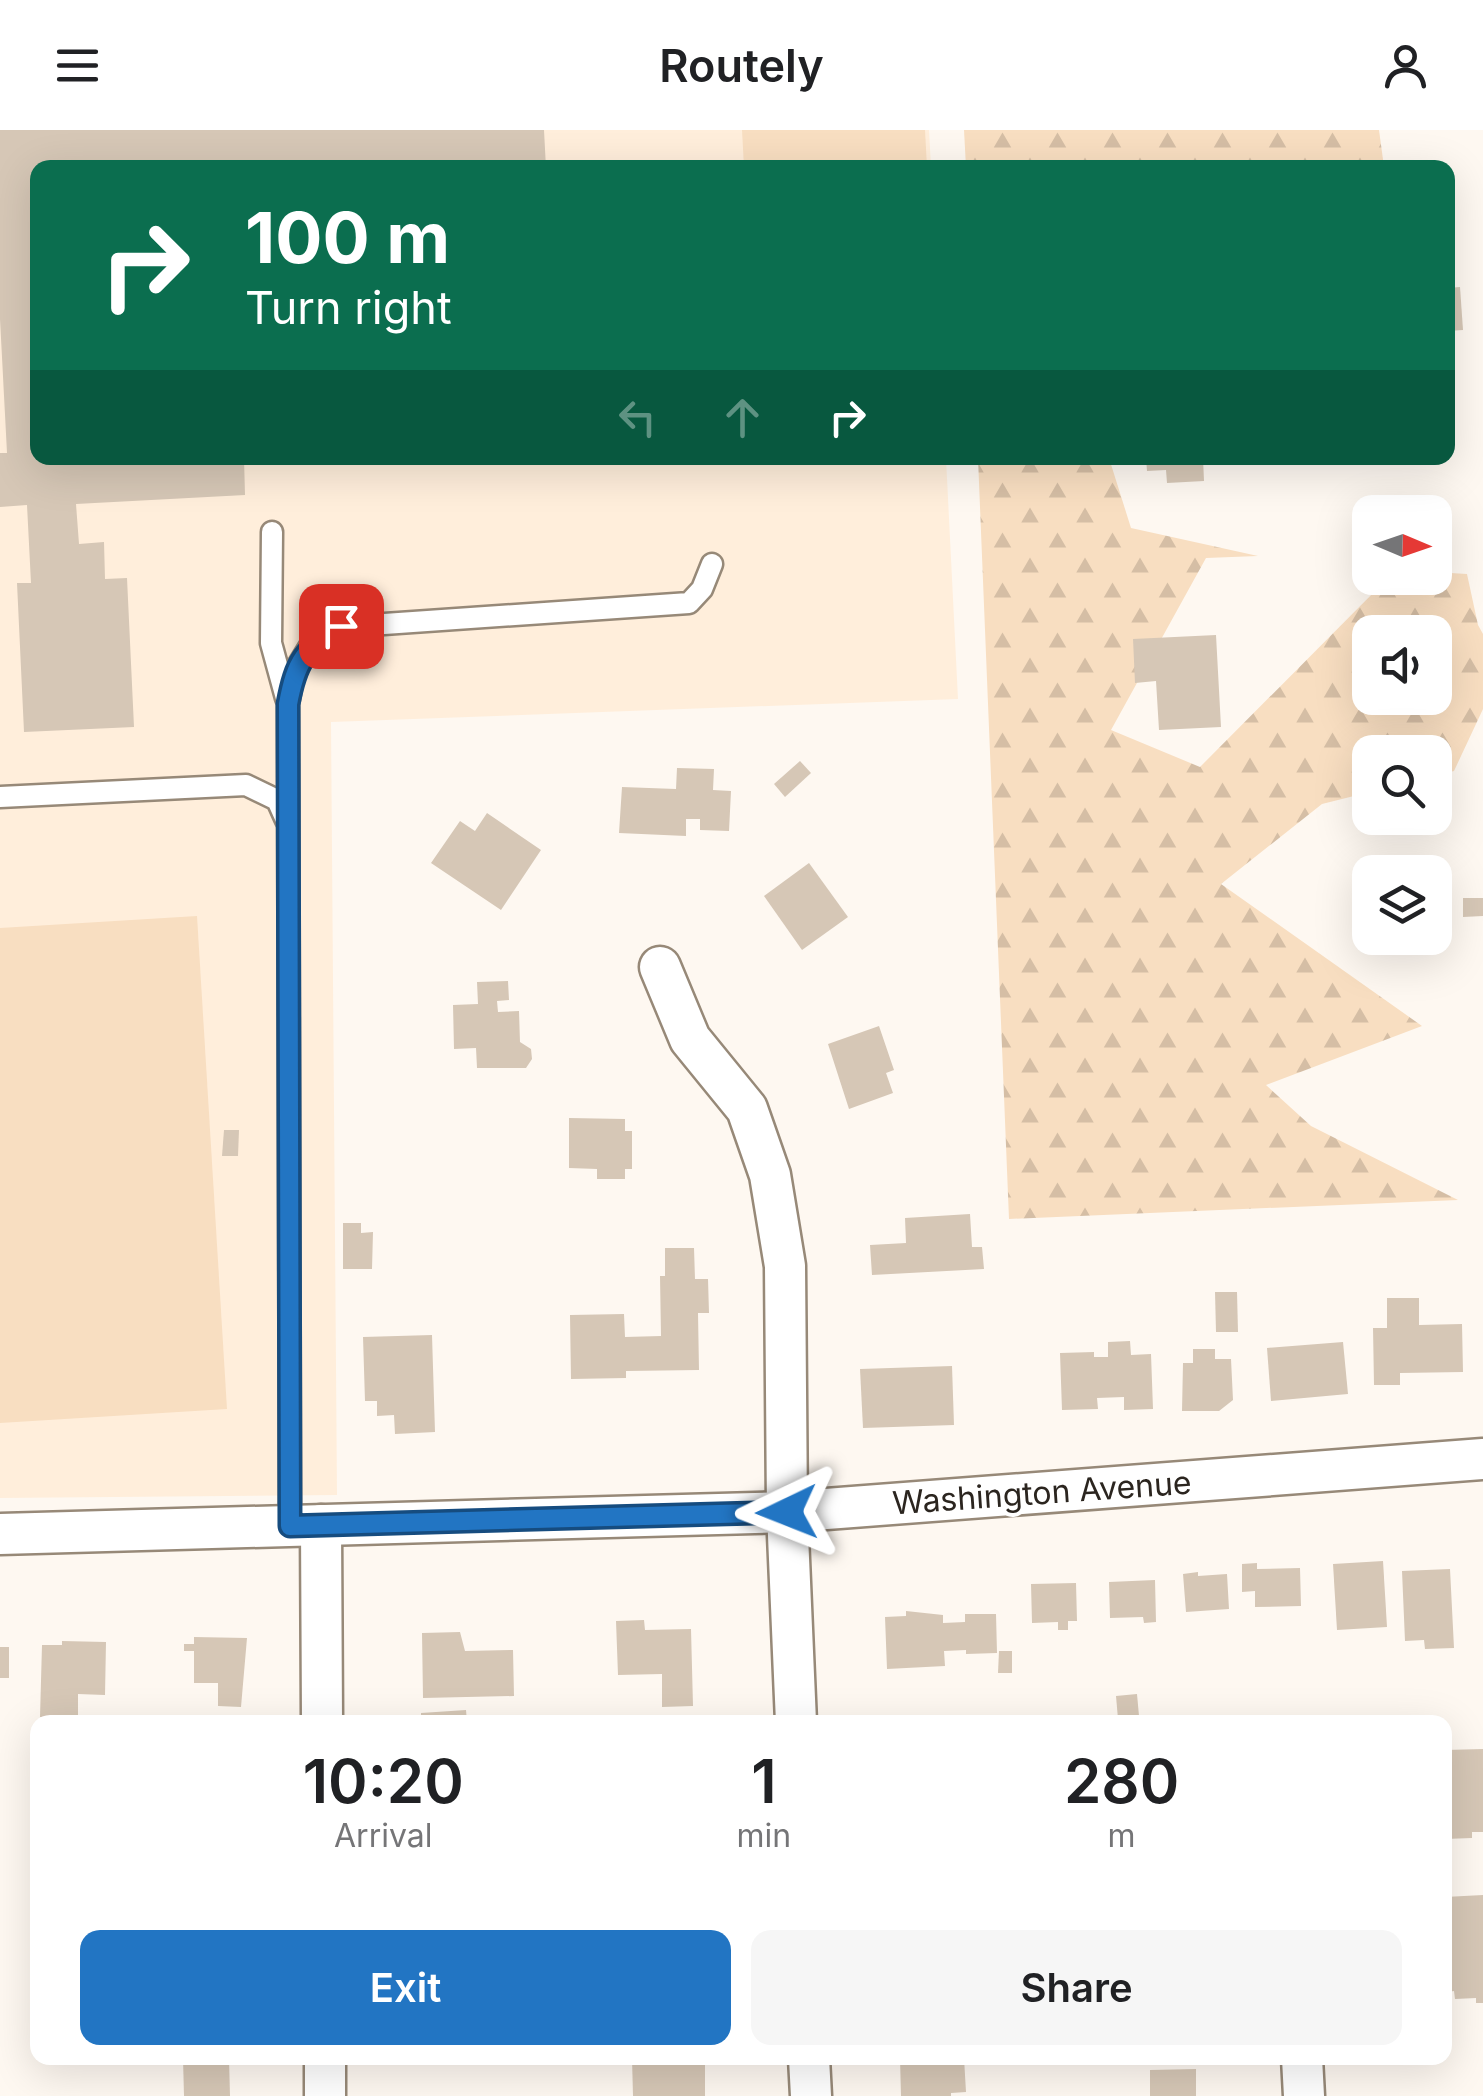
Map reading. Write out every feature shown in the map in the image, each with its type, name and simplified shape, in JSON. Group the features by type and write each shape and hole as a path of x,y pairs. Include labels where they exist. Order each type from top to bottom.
{"street":[{"path":"660,967 690,1040 747,1109 770,1175 785,1266 787,1512 796,1715"},
{"name":"Washington Avenue","path":"0,1534 787,1512 1483,1459"},
{"path":"306,1526 321,1715"},
{"path":"325,2065 325,2096"},
{"path":"809,2065 811,2096"},
{"path":"1302,2065 1304,2096"}],"lane":[{"path":"272,532 272,643 288,704"},
{"path":"306,1526 288,825 288,704 294,672 310,646 341,626 689,604 702,589 712,564"},
{"path":"0,797 246,785 277,800 288,825"}],"shaded area":[{"path":"0,130 929,130 931,160 30,160 30,465 946,465 958,699 331,722 337,1495 0,1498"}],"green space":[{"path":"742,130 925,130 927,160 744,160"},
{"path":"964,130 1379,130 1383,160 966,160"},
{"path":"978,465 1111,465 1131,528 1258,556 1206,558 1111,730 1200,767 1371,595 1452,595 1452,573 1467,574 1483,634 1483,709 1454,771 1452,735 1352,735 1352,796 1322,804 1221,884 1422,1026 1266,1085 1311,1126 1458,1200 1009,1219"},
{"path":"197,916 227,1409 0,1423 0,928"}],"building":[{"path":"0,130 544,130 546,160 30,160 30,465 244,465 245,495 76,504 79,544 104,542 105,579 127,578 134,727 24,732 17,583 31,583 27,505 0,507 0,453 7,453 0,319"},
{"path":"1455,287 1460,287 1463,330 1455,331"},
{"path":"1147,465 1203,465 1204,481 1167,483 1166,470 1147,471"},
{"path":"1216,635 1221,727 1159,730 1156,681 1135,683 1133,639"},
{"path":"800,761 811,773 785,797 774,784"},
{"path":"677,768 714,769 713,790 731,791 729,831 700,830 700,819 686,819 686,836 619,833 622,787 676,789"},
{"path":"487,813 541,850 501,910 431,863 460,821 475,831"},
{"path":"809,863 848,917 802,950 764,896"},
{"path":"1463,898 1483,898 1483,916 1463,917"},
{"path":"508,981 509,1000 497,1001 498,1012 519,1011 520,1042 531,1049 532,1059 526,1068 477,1068 476,1048 454,1049 453,1005 478,1004 477,982"},
{"path":"879,1026 894,1070 886,1073 893,1093 849,1109 828,1044"},
{"path":"569,1118 625,1119 625,1131 632,1131 632,1169 625,1169 625,1179 597,1179 597,1169 569,1168"},
{"path":"224,1130 239,1130 238,1156 222,1156"},
{"path":"970,1214 972,1247 982,1247 984,1269 872,1275 870,1245 906,1243 905,1218"},
{"path":"343,1223 361,1223 361,1233 373,1232 372,1269 343,1269"},
{"path":"665,1248 694,1248 695,1279 708,1279 709,1313 698,1313 699,1370 626,1371 626,1378 571,1379 570,1315 624,1314 625,1337 661,1336 660,1276 665,1276"},
{"path":"1215,1292 1237,1292 1238,1332 1216,1332"},
{"path":"1387,1298 1419,1298 1419,1325 1462,1324 1463,1372 1400,1373 1400,1385 1374,1385 1373,1328 1387,1328"},
{"path":"432,1335 435,1432 395,1434 394,1415 377,1416 377,1401 365,1401 363,1337"},
{"path":"1130,1341 1131,1355 1151,1354 1153,1409 1124,1410 1124,1397 1097,1398 1098,1409 1062,1410 1060,1353 1094,1352 1094,1357 1108,1357 1108,1342"},
{"path":"1343,1342 1348,1394 1271,1401 1267,1348"},
{"path":"1193,1349 1215,1349 1215,1359 1231,1359 1233,1400 1219,1411 1182,1411 1183,1363 1193,1363"},
{"path":"952,1366 954,1425 863,1428 860,1369"},
{"path":"1383,1561 1387,1627 1337,1630 1333,1564"},
{"path":"1257,1563 1257,1569 1300,1568 1301,1606 1255,1607 1255,1591 1242,1592 1242,1564"},
{"path":"1450,1569 1454,1648 1425,1649 1424,1640 1405,1641 1402,1571"},
{"path":"1198,1572 1198,1576 1227,1574 1229,1609 1186,1612 1183,1574"},
{"path":"1155,1580 1156,1622 1144,1623 1143,1617 1110,1618 1109,1582"},
{"path":"1076,1583 1077,1621 1068,1621 1068,1630 1058,1630 1058,1622 1032,1623 1031,1584"},
{"path":"906,1611 943,1615 943,1623 965,1622 965,1614 996,1614 997,1653 944,1651 945,1666 887,1669 885,1617 906,1616"},
{"path":"644,1620 645,1630 691,1629 693,1706 662,1707 662,1674 618,1675 616,1621"},
{"path":"460,1632 465,1651 513,1650 514,1696 423,1698 422,1633"},
{"path":"194,1637 247,1638 241,1707 218,1706 218,1683 194,1683 194,1651 184,1651 184,1644 194,1644"},
{"path":"62,1641 106,1642 105,1695 78,1694 78,1715 40,1715 42,1645 62,1645"},
{"path":"0,1647 9,1647 9,1678 0,1678"},
{"path":"999,1651 1012,1651 1012,1673 998,1673"},
{"path":"1137,1694 1139,1715 1118,1715 1116,1696"},
{"path":"466,1710 466,1715 421,1715"},
{"path":"1483,1749 1483,1832 1472,1832 1472,1838 1452,1839 1452,1750"},
{"path":"1483,1895 1483,2003 1476,2003 1476,1998 1455,1999 1452,1991 1452,1897"},
{"path":"183,2065 229,2065 230,2096 184,2096"},
{"path":"632,2065 705,2065 705,2096 633,2096"},
{"path":"900,2065 964,2065 966,2092 951,2096 901,2096"},
{"path":"1196,2069 1196,2096 1150,2096 1150,2070"}],"route":[{"path":"341,626 310,646 294,672 288,704 290,1526 787,1512"}]}
